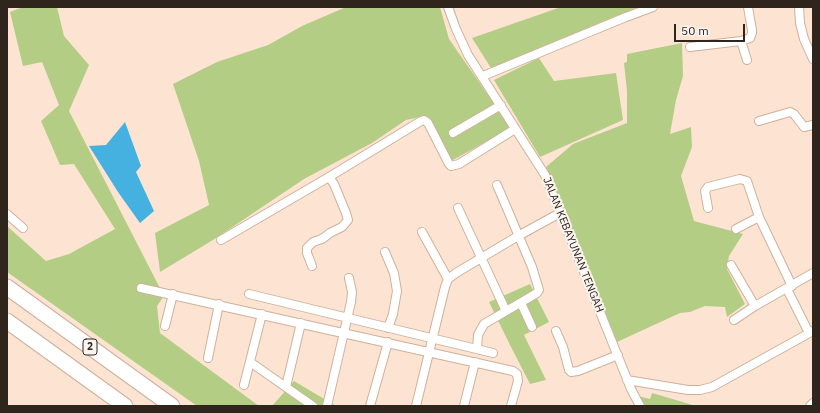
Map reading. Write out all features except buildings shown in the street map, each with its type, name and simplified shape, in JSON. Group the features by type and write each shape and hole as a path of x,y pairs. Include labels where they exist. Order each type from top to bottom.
{"highway":[{"name":"2","path":"7,287 172,406"},
{"path":"7,321 125,406"}],"street":[{"name":"JALAN KEBAYUNAN TENGAH","path":"448,7 468,55 483,76 545,176 618,355 630,390 640,406"},
{"path":"483,76 653,7"},
{"path":"690,47 741,41 750,38 752,33 748,7"},
{"path":"799,7 800,23 813,59"},
{"path":"741,41 747,60"},
{"path":"453,133 501,105"},
{"path":"759,121 790,112 794,114 804,127 813,125"},
{"path":"221,240 424,120 431,128 448,164 451,166 459,164 515,129"},
{"path":"312,266 307,253 307,248 313,242 322,239 342,227 348,220 334,184 329,177"},
{"path":"627,380 688,390 700,390 712,386 811,332 759,217 749,184 744,179 706,188 705,191 708,208"},
{"path":"477,349 480,329 491,320 537,293 539,287 497,185"},
{"path":"458,208 506,311"},
{"path":"416,406 448,279 518,236 560,213"},
{"path":"7,214 23,228"},
{"path":"736,229 759,217"},
{"path":"422,232 448,279"},
{"path":"385,252 394,273 396,291 393,314 388,328"},
{"path":"731,265 755,306"},
{"path":"734,320 755,306 813,273"},
{"path":"327,406 351,302 352,292 349,278"},
{"path":"141,288 219,304 513,371 517,374 518,380 511,406"},
{"path":"165,326 173,294"},
{"path":"249,294 493,353"},
{"path":"521,303 532,327"},
{"path":"208,358 219,304"},
{"path":"244,385 262,314"},
{"path":"286,387 301,323"},
{"path":"556,331 571,372 578,371 618,355"},
{"path":"370,406 388,342"},
{"path":"250,362 313,406"},
{"path":"464,406 475,362"},
{"path":"810,406 813,403"}],"green space":[{"path":"23,7 57,7 64,36 89,65 69,111 164,296 157,306 160,333 259,406 197,406 7,272 7,226 46,261 69,254 115,229 74,164 60,165 41,121 59,105 42,62 23,66 10,12"},
{"path":"346,7 440,7 449,39 511,128 451,161 425,116 406,120 372,143 304,179 213,240 160,272 155,233 209,205 199,161 173,84 217,62 268,45 302,26"},
{"path":"561,7 638,7 491,68 472,38"},
{"path":"682,43 683,76 676,100 670,134 691,127 692,147 681,176 694,221 743,234 729,256 727,269 745,304 727,317 725,307 705,306 690,312 680,313 617,342 546,167 573,144 627,123 627,91 624,63 627,62 627,54"},
{"path":"539,58 554,81 616,73 623,120 540,157 494,80"},
{"path":"530,284 549,322 524,335 546,380 530,384 489,302"},
{"path":"294,381 336,406 272,406"},
{"path":"652,393 696,406 643,406 638,396 650,399"}],"water":[{"path":"125,122 141,166 136,172 154,211 140,223 118,192 89,146 106,145"}]}
